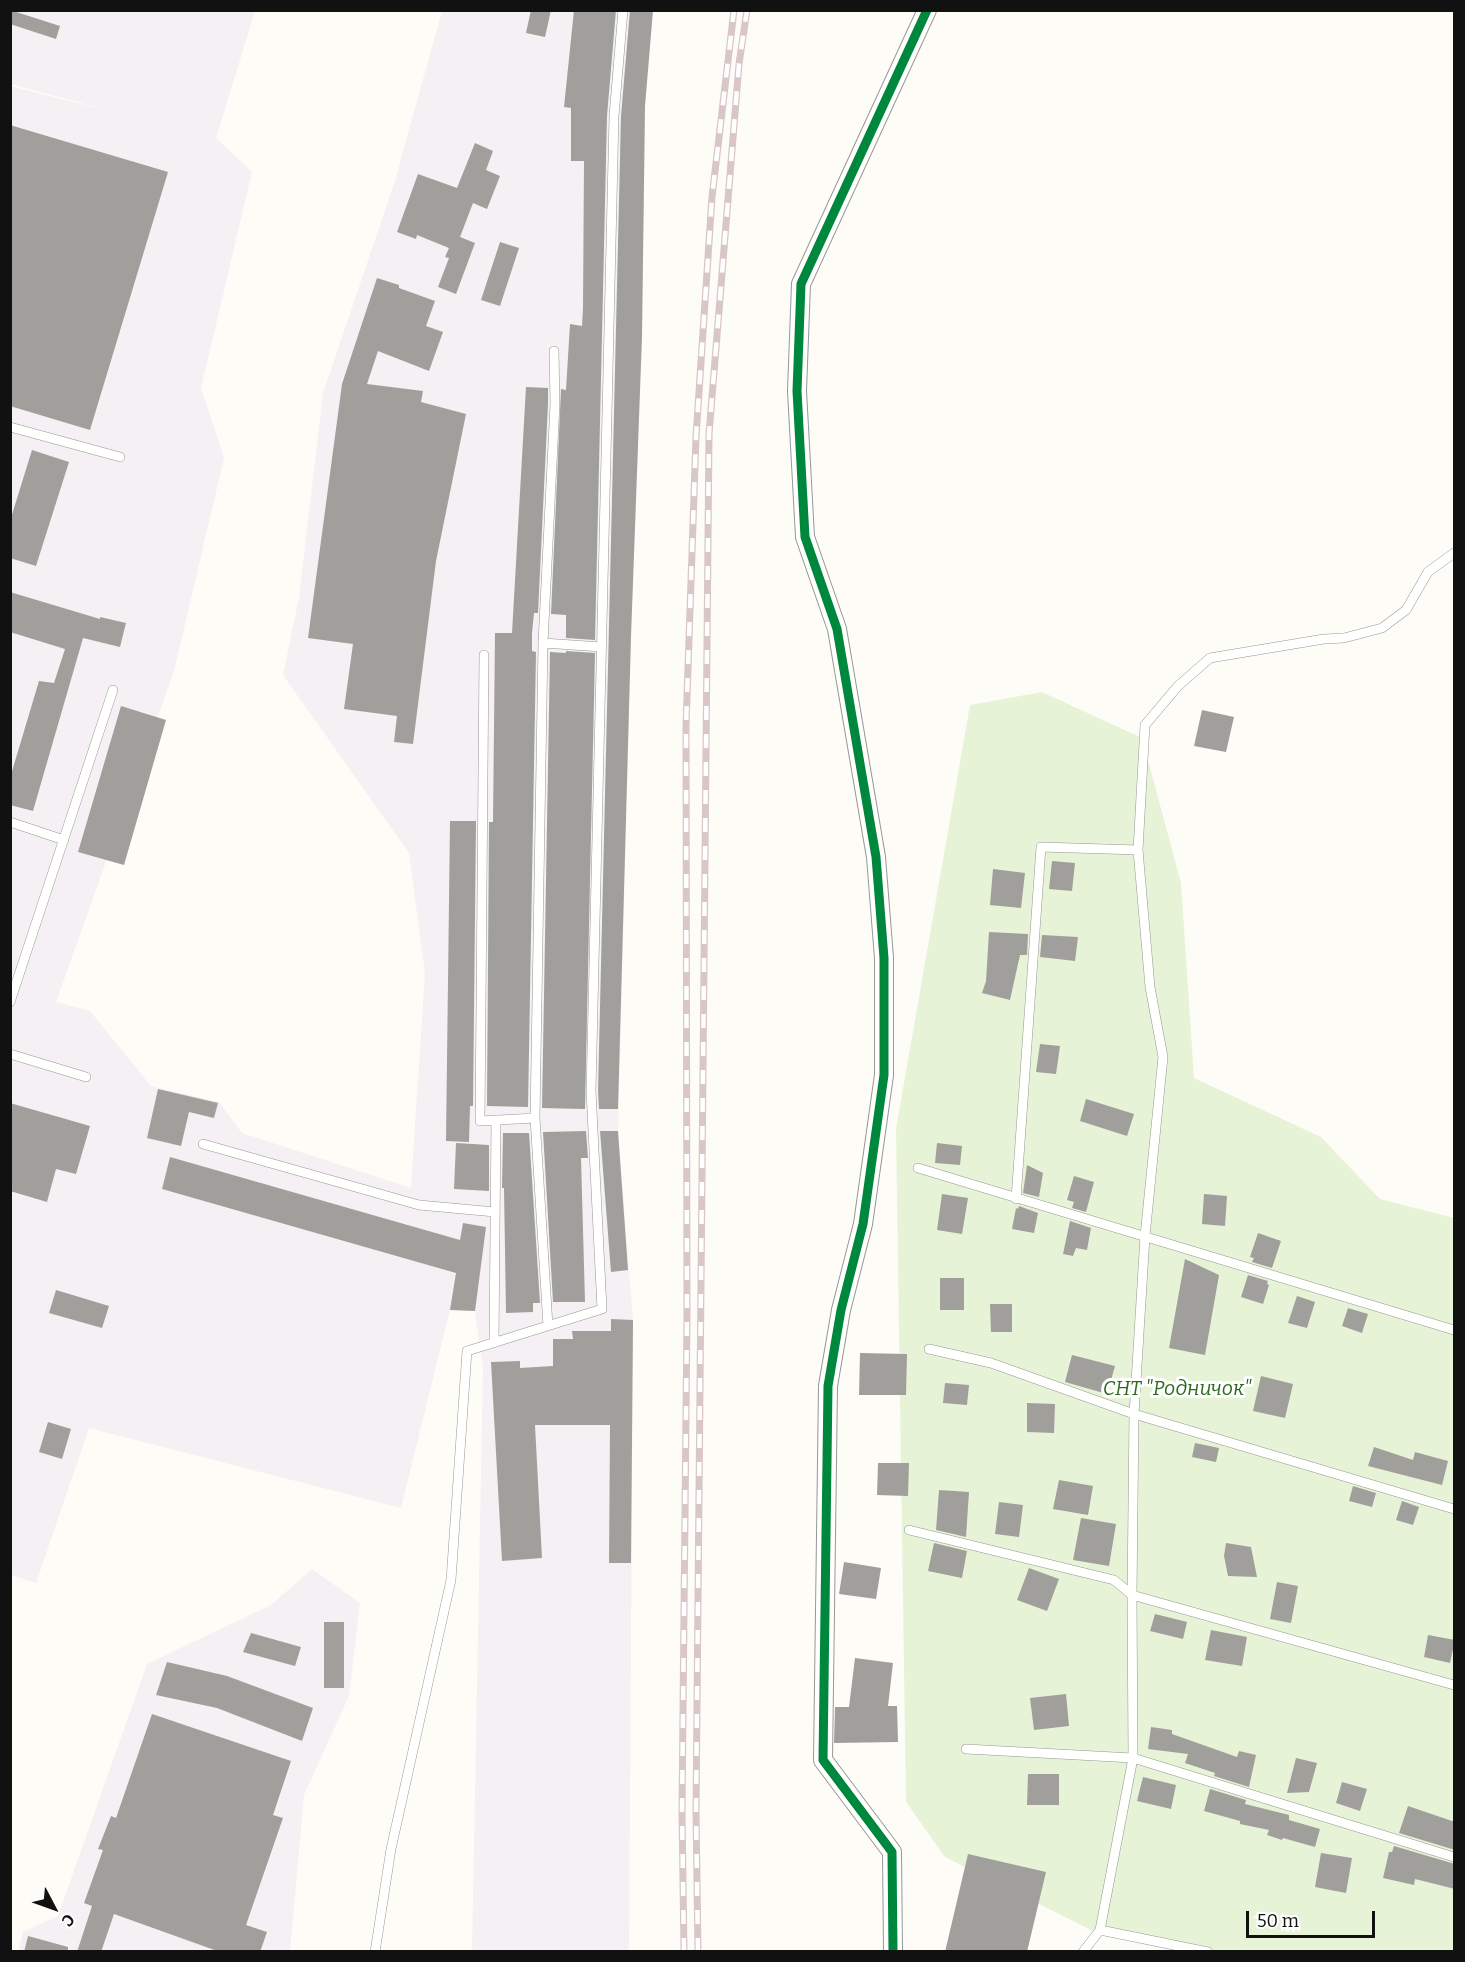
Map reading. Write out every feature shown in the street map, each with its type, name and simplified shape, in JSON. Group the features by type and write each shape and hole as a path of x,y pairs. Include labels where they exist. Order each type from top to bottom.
{"street":[{"path":"893,1952 892,1852 823,1760 828,1386 842,1310 863,1224 884,1075 884,958 876,857 837,629 805,537 797,391 801,284 927,10"}],"lane":[{"path":"375,1952 391,1849 451,1580 467,1351 602,1309 591,1091 614,116 623,10"},
{"path":"548,1326 535,1118 543,643 555,404 554,351"},
{"path":"10,427 120,457"},
{"path":"1083,1952 1100,1930 1133,1758 1134,1414 1145,1236 1163,1058 1150,987 1138,850 1145,725 1178,686 1210,658 1245,654 1324,639 1344,638 1382,628 1406,610 1428,572 1455,554"},
{"path":"543,643 602,647"},
{"path":"484,655 480,1121 535,1118"},
{"path":"10,1002 113,690"},
{"path":"10,822 64,840"},
{"path":"1016,1199 1041,847 1138,850"},
{"path":"10,1054 86,1077"},
{"path":"494,1343 496,1120"},
{"path":"203,1143 419,1205 495,1212"},
{"path":"918,1168 1455,1330"},
{"path":"929,1349 992,1364 1134,1414 1455,1509"},
{"path":"909,1530 1114,1580 1132,1595 1455,1685"},
{"path":"966,1749 1133,1758 1455,1857"},
{"path":"1100,1930 1208,1952"}],"shaded area":[{"path":"11,11 255,11 216,138 252,172 201,388 224,458 174,671 56,1002 90,1011 151,1086 219,1102 242,1133 411,1188 425,973 409,853 283,675 299,598 323,393 394,184 442,11 653,11 645,106 642,336 631,636 618,1133 633,1320 629,1951 472,1951 483,1369 475,1311 450,1310 401,1508 89,1428 36,1583 11,1575 10,86 122,114 11,84"},
{"path":"312,1569 360,1603 349,1696 304,1795 290,1951 18,1952 23,1932 58,1916 147,1664 271,1605"}],"green space":[{"name":"СНТ \"Родничок\"","path":"1042,692 1142,738 1181,883 1194,1078 1321,1137 1380,1199 1454,1218 1454,1951 1181,1951 1091,1930 945,1857 906,1802 896,1129 970,705"}],"building":[{"path":"10,10 60,26 56,39 10,24"},
{"path":"531,10 551,10 545,37 526,33"},
{"path":"574,10 616,10 607,116 595,640 566,638 566,615 551,614 561,389 566,390 570,324 582,326 583,308 584,161 571,161 571,108 564,107"},
{"path":"630,10 653,10 645,106 642,336 618,1109 599,1109 621,116"},
{"path":"10,125 168,172 90,430 10,406"},
{"path":"475,143 493,151 486,170 500,176 487,209 473,203 460,237 475,243 456,294 438,287 449,258 445,257 449,248 417,235 416,239 397,232 418,174 457,188"},
{"path":"500,242 519,248 500,306 481,300"},
{"path":"377,278 435,301 426,326 443,332 429,371 378,351 367,384 423,391 421,402 466,414 436,561 413,744 394,742 397,716 344,709 353,644 308,638 342,384"},
{"path":"526,387 548,388 538,613 534,613 532,633 532,651 536,652 528,1107 487,1106 489,822 493,822 495,633 512,633"},
{"path":"32,450 69,462 36,566 10,558 10,521"},
{"path":"10,592 100,619 100,617 126,623 120,647 83,638 33,811 10,805 10,778 39,681 54,683 65,649 10,632"},
{"path":"566,651 595,653 585,1109 542,1108 550,652 566,653"},
{"path":"121,706 166,720 124,865 78,852"},
{"path":"1202,710 1234,717 1226,752 1194,746"},
{"path":"450,821 476,821 473,1106 470,1106 469,1142 446,1141"},
{"path":"1052,861 1075,863 1072,891 1049,889"},
{"path":"993,869 1025,873 1021,908 990,905"},
{"path":"989,932 1028,934 1027,955 1020,955 1010,1000 982,993 986,981"},
{"path":"1042,935 1078,937 1075,961 1040,957"},
{"path":"1040,1044 1060,1046 1056,1074 1036,1072"},
{"path":"158,1089 218,1103 214,1118 189,1112 181,1146 147,1138"},
{"path":"1086,1099 1134,1114 1127,1136 1080,1121"},
{"path":"10,1103 90,1126 76,1174 56,1169 47,1202 10,1191"},
{"path":"586,1131 588,1158 581,1158 585,1302 553,1302 543,1132"},
{"path":"600,1131 618,1131 628,1270 611,1272"},
{"path":"503,1133 529,1133 540,1303 533,1303 533,1312 506,1313 504,1188 502,1188"},
{"path":"456,1143 489,1145 489,1191 454,1189"},
{"path":"937,1143 962,1146 960,1165 935,1163"},
{"path":"170,1157 460,1240 463,1223 486,1227 475,1311 450,1310 456,1273 162,1189"},
{"path":"1027,1165 1043,1173 1039,1197 1023,1193"},
{"path":"1074,1176 1094,1182 1086,1212 1072,1208 1074,1202 1067,1200"},
{"path":"942,1194 968,1198 962,1234 937,1230"},
{"path":"1204,1194 1227,1196 1225,1226 1202,1224"},
{"path":"1019,1206 1038,1213 1034,1233 1012,1229 1016,1208 1018,1209"},
{"path":"1070,1221 1091,1228 1087,1250 1076,1248 1073,1256 1063,1254"},
{"path":"1258,1233 1281,1241 1272,1268 1252,1262 1254,1258 1250,1257"},
{"path":"1185,1259 1219,1275 1205,1355 1169,1348"},
{"path":"1248,1275 1268,1281 1269,1285 1263,1304 1241,1297"},
{"path":"940,1278 964,1278 964,1310 940,1310"},
{"path":"56,1290 109,1306 102,1328 49,1313"},
{"path":"1297,1296 1315,1302 1307,1328 1288,1323"},
{"path":"990,1304 1012,1304 1012,1332 991,1332"},
{"path":"1348,1308 1368,1314 1362,1333 1342,1326"},
{"path":"611,1319 633,1320 631,1563 609,1563 610,1425 535,1425 542,1558 502,1561 491,1362 520,1361 520,1368 553,1366 553,1339 573,1339 572,1331 611,1331"},
{"path":"860,1353 907,1354 906,1395 859,1395"},
{"path":"1072,1355 1115,1366 1107,1394 1065,1382"},
{"path":"1261,1376 1293,1384 1285,1418 1253,1411"},
{"path":"945,1383 969,1385 967,1405 943,1403"},
{"path":"1027,1403 1055,1404 1054,1433 1027,1432"},
{"path":"48,1422 71,1429 62,1459 39,1452"},
{"path":"1195,1443 1219,1448 1216,1462 1192,1457"},
{"path":"1374,1447 1413,1460 1415,1452 1448,1461 1442,1485 1368,1466"},
{"path":"878,1463 909,1463 908,1496 877,1495"},
{"path":"1059,1480 1093,1486 1088,1515 1053,1509"},
{"path":"1353,1486 1376,1493 1372,1507 1349,1501"},
{"path":"939,1490 969,1492 966,1537 936,1530"},
{"path":"1402,1501 1419,1507 1413,1525 1396,1520"},
{"path":"999,1502 1023,1505 1019,1537 995,1534"},
{"path":"1081,1518 1116,1524 1109,1566 1073,1560"},
{"path":"934,1543 967,1551 962,1578 928,1571"},
{"path":"1226,1543 1251,1547 1257,1577 1228,1576 1224,1556"},
{"path":"844,1562 881,1568 876,1599 839,1594"},
{"path":"1029,1568 1059,1579 1047,1611 1017,1600"},
{"path":"1277,1582 1298,1586 1291,1623 1270,1619"},
{"path":"1155,1614 1187,1622 1183,1639 1150,1631"},
{"path":"324,1622 344,1622 344,1688 324,1688"},
{"path":"1211,1630 1247,1637 1242,1666 1205,1660"},
{"path":"251,1633 301,1647 295,1666 243,1652"},
{"path":"1428,1635 1455,1640 1450,1663 1424,1657"},
{"path":"855,1658 893,1663 888,1706 897,1706 898,1742 834,1743 835,1707 849,1707"},
{"path":"167,1662 227,1676 313,1708 302,1741 217,1708 156,1695"},
{"path":"1066,1694 1069,1726 1034,1730 1030,1698"},
{"path":"152,1714 291,1761 273,1815 283,1818 246,1925 267,1932 260,1952 220,1952 114,1914 101,1952 77,1952 92,1906 84,1903 103,1850 98,1849 111,1816 116,1818"},
{"path":"1151,1727 1172,1730 1172,1734 1237,1757 1239,1751 1256,1755 1249,1787 1214,1776 1215,1773 1185,1763 1188,1754 1148,1749"},
{"path":"1296,1758 1317,1763 1309,1792 1287,1793"},
{"path":"1028,1774 1059,1774 1059,1805 1027,1805"},
{"path":"1143,1777 1176,1785 1171,1809 1137,1801"},
{"path":"1342,1782 1367,1789 1360,1811 1336,1803"},
{"path":"1210,1789 1246,1800 1245,1804 1289,1815 1289,1820 1320,1829 1315,1847 1283,1838 1282,1840 1267,1835 1269,1830 1240,1824 1240,1821 1204,1811"},
{"path":"1408,1806 1455,1822 1455,1850 1399,1833"},
{"path":"1394,1846 1455,1864 1455,1889 1415,1879 1414,1885 1383,1878 1389,1852 1392,1852"},
{"path":"1321,1853 1352,1858 1346,1893 1315,1887"},
{"path":"968,1854 1046,1872 1027,1952 945,1952"},
{"path":"28,1936 68,1947 68,1952 24,1952"}],"railway":[{"path":"684,1952 682,1811 687,1315 686,726 696,437 712,197 734,10"},
{"path":"698,1952 696,1811 709,434 739,64 747,10"}],"cycle path":[{"path":"893,1952 892,1852 823,1760 828,1386 841,1310 863,1224 884,1075 884,958 876,857 837,629 805,537 797,391 801,284 927,10"}]}
